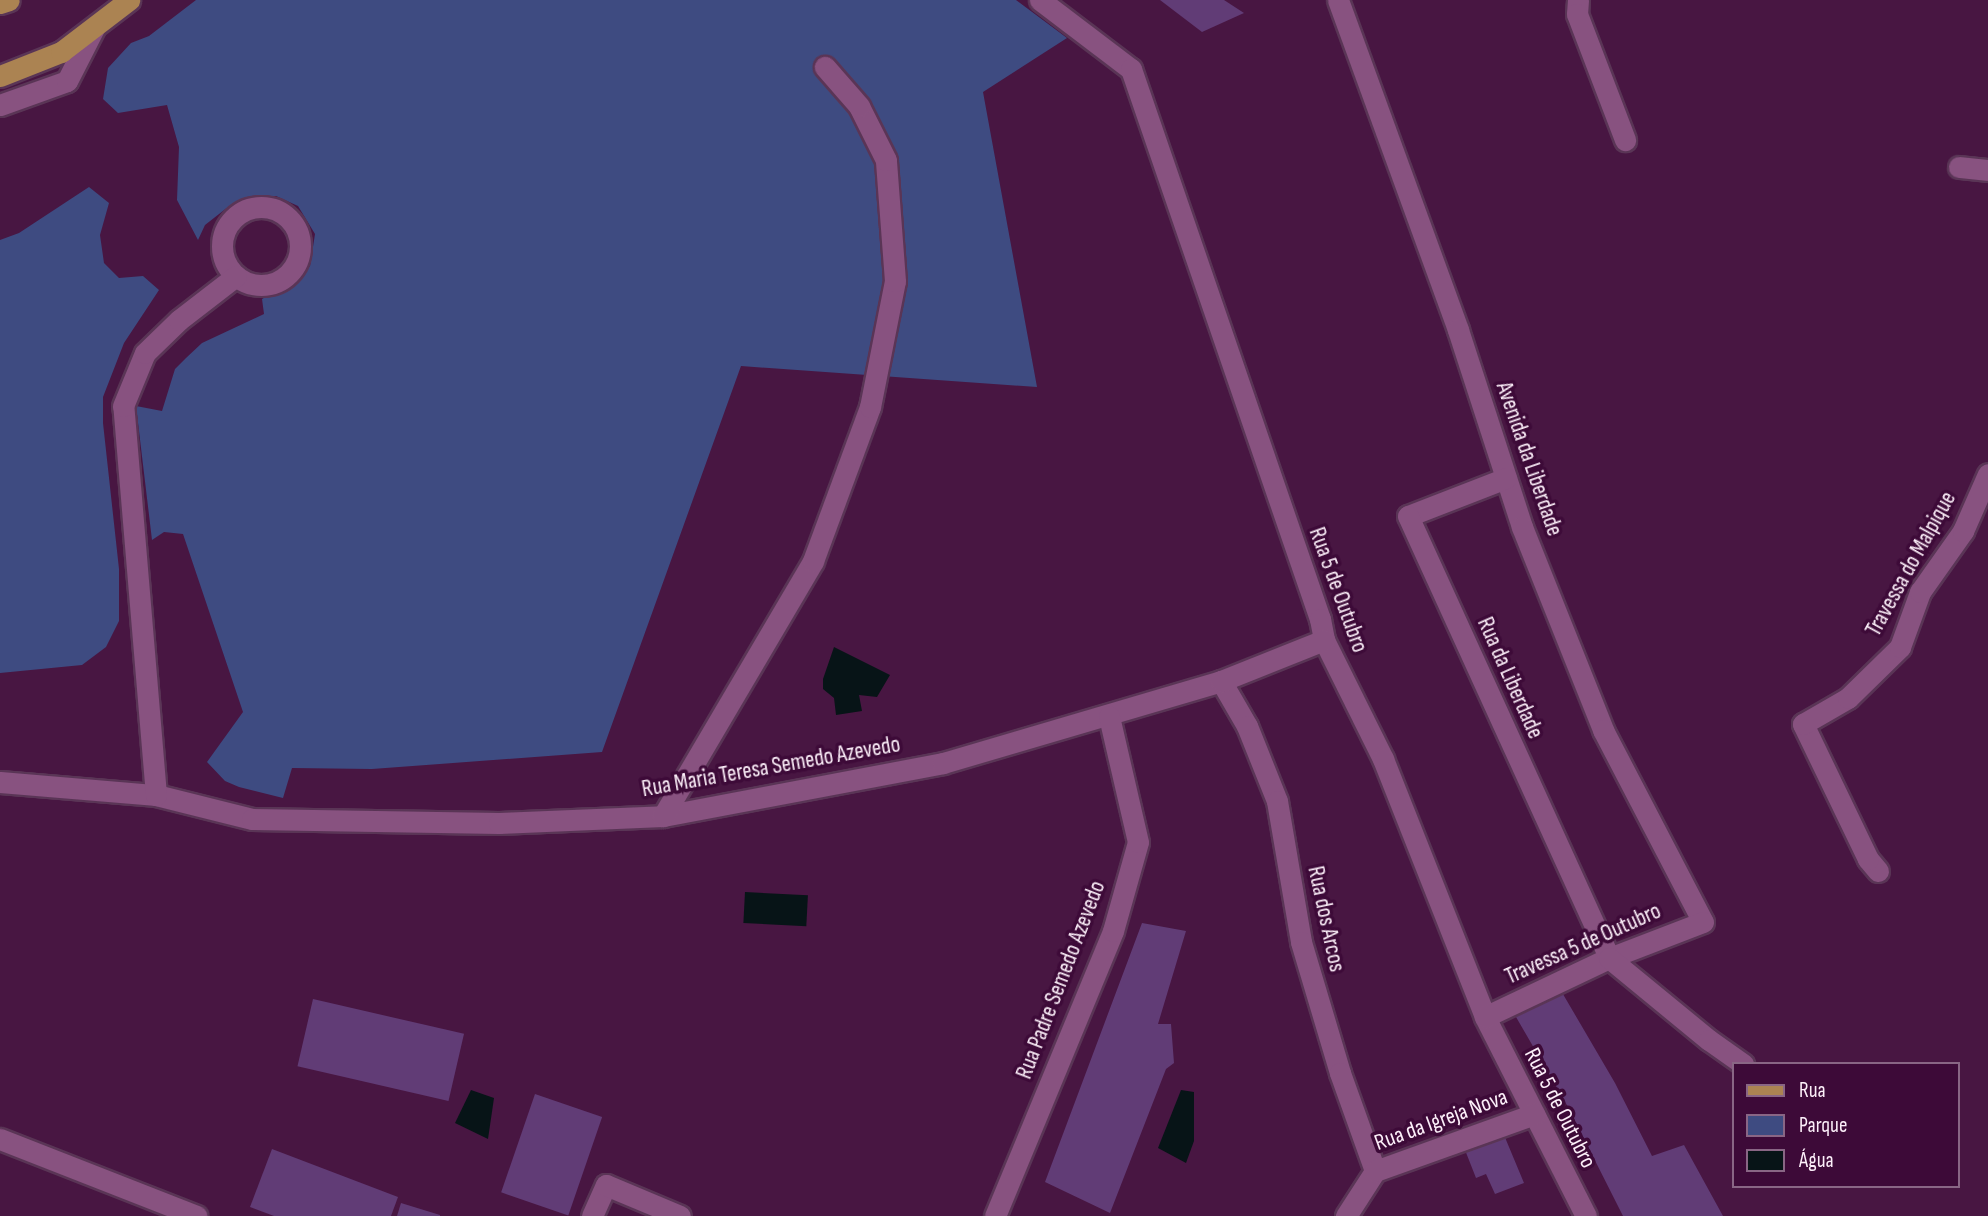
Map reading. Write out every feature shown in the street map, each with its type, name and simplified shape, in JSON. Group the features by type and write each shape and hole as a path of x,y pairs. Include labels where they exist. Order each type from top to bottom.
{"main road":[{"path":"0,3 9,0"},
{"path":"0,76 61,52 129,0"}],"street":[{"name":"Rua 5 de Outubro","path":"1040,0 1131,69 1315,606 1324,640 1383,759 1485,1017 1586,1216"},
{"name":"Avenida da Liberdade","path":"1338,0 1458,330 1506,478 1603,730 1703,922"},
{"path":"1578,0 1577,15 1625,140"},
{"path":"0,105 67,81 94,27"},
{"path":"663,816 813,561 870,407 895,281 886,160 859,106 825,67"},
{"path":"1959,167 1988,170"},
{"path":"156,795 123,406 145,353 179,320 236,276"},
{"name":"Travessa do Malpique","path":"1878,871 1868,859 1802,724 1848,698 1900,647 1920,592 1964,531 1988,474"},
{"name":"Rua da Liberdade","path":"1506,478 1408,516 1609,958"},
{"name":"Rua Maria Teresa Semedo Azevedo","path":"0,782 156,795 252,819 499,823 663,816 943,763 1222,681 1324,640"},
{"name":"Rua dos Arcos","path":"1222,681 1247,726 1277,801 1301,942 1340,1073 1375,1171"},
{"name":"Rua Padre Semedo Azevedo","path":"996,1216 1113,931 1138,842 1110,716"},
{"name":"Travessa 5 de Outubro","path":"1485,1017 1609,958 1703,922"},
{"path":"1609,958 1709,1040 1740,1062"},
{"name":"Rua da Igreja Nova","path":"1346,1216 1375,1171 1534,1114"},
{"path":"0,1139 196,1216"},
{"path":"592,1216 606,1185 680,1216"}],"green space":[{"path":"196,0 1016,0 1067,38 983,92 1037,387 741,366 602,752 372,769 292,768 283,798 225,781 207,762 243,712 183,534 164,532 152,540 136,406 162,411 175,369 186,358 202,343 264,314 262,299 289,284 310,266 315,234 298,206 276,196 254,196 228,207 205,225 198,240 177,200 179,147 167,105 118,113 103,99 108,68 131,43 149,36"},
{"path":"89,187 109,203 100,235 104,263 119,278 143,276 159,290 124,343 103,397 103,423 119,569 119,621 106,647 82,665 0,673 0,240 19,233"}],"water":[{"path":"834,647 890,675 877,697 859,695 862,711 836,715 834,698 823,689 823,679"},
{"path":"745,892 808,895 806,926 743,923"},
{"path":"471,1090 494,1098 488,1139 455,1123"},
{"path":"1181,1090 1194,1092 1194,1141 1186,1163 1158,1148"}],"building":[{"path":"1160,0 1224,0 1244,13 1202,32"},
{"path":"1142,923 1186,931 1158,1024 1171,1024 1174,1063 1166,1069 1110,1213 1045,1182"},
{"path":"1560,989 1615,1083 1652,1156 1684,1145 1723,1216 1623,1216 1568,1107 1516,1017"},
{"path":"313,999 464,1034 449,1101 297,1066"},
{"path":"535,1094 602,1117 568,1215 501,1192"},
{"path":"1504,1135 1524,1183 1495,1194 1486,1174 1476,1178 1465,1150"},
{"path":"272,1149 398,1197 391,1216 274,1216 250,1207"},
{"path":"401,1203 440,1215 440,1216 397,1216"}]}
